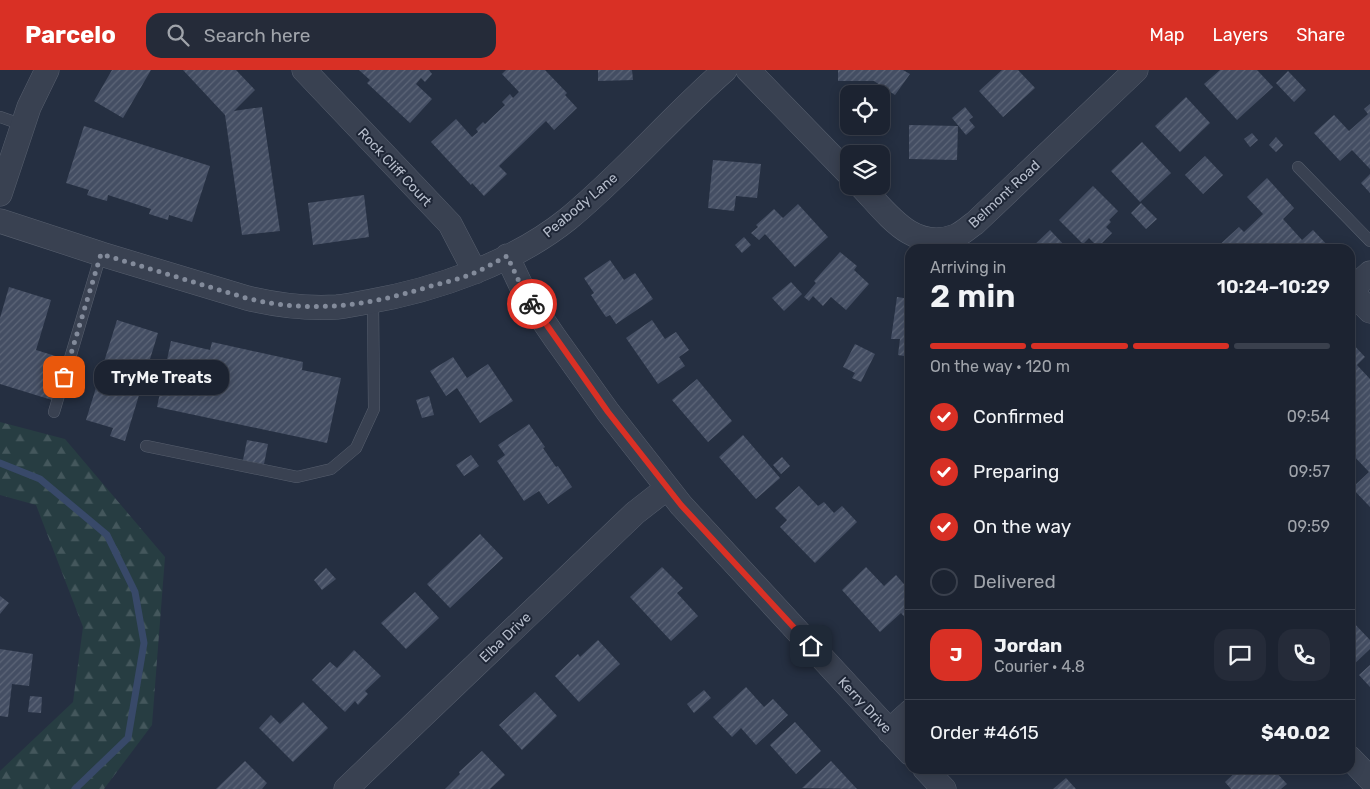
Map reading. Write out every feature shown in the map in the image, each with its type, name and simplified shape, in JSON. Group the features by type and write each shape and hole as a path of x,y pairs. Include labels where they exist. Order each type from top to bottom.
{"street":[{"path":"0,194 29,107 47,70"},
{"name":"Rock Cliff Court","path":"304,70 450,224 475,272"},
{"name":"Peabody Lane","path":"0,221 101,254 270,304 337,307 399,296 468,275 536,241 566,220 594,196 725,70"},
{"path":"748,70 840,165"},
{"name":"Belmont Road","path":"870,195 901,228 913,235 938,240 962,233 975,223 1136,70"},
{"name":"Kerry Drive","path":"507,256 525,294 555,338 608,412 667,488 905,748"},
{"path":"1355,286 1370,273"},
{"path":"1355,296 1370,311"},
{"name":"Elba Drive","path":"346,789 635,513 667,488"},
{"path":"890,731 905,717"},
{"path":"1355,763 1370,779"},
{"path":"930,774 944,789"}],"lane":[{"path":"0,117 23,125"},
{"path":"1298,167 1370,241"},
{"path":"54,412 101,254"},
{"path":"146,446 297,477 331,469 356,448 374,409 373,301"}],"green space":[{"path":"0,422 65,439 165,557 152,725 104,789 0,789 0,771 73,702 83,627 36,505 0,495"}],"building":[{"path":"112,70 151,70 123,118 94,101"},
{"path":"183,70 236,70 255,90 234,111 262,107 280,231 242,235 225,115"},
{"path":"359,70 429,70 432,74 425,82 421,78 416,84 432,99 410,123 367,83 370,80"},
{"path":"506,70 545,70 567,93 565,95 577,108 554,130 546,121 499,166 507,174 484,196 472,183 471,185 431,142 456,119 472,137 478,132 476,129 483,122 485,124 505,105 502,102 510,94 513,98 519,92 502,74"},
{"path":"598,70 632,70 633,80 598,81"},
{"path":"838,70 903,70 910,74 895,95 890,92 890,85 880,85 874,81 838,81"},
{"path":"1002,70 1018,70 1035,88 1003,117 979,91"},
{"path":"1220,70 1257,70 1273,87 1237,120 1204,84"},
{"path":"1288,71 1306,90 1294,102 1276,83"},
{"path":"1186,97 1210,123 1180,152 1155,126"},
{"path":"1370,104 1370,169 1352,150 1340,161 1314,133 1334,115 1349,131 1368,114 1364,109"},
{"path":"965,107 973,117 969,120 975,127 966,135 952,118"},
{"path":"909,125 958,126 957,160 909,159"},
{"path":"84,126 210,166 192,222 169,215 168,220 149,214 151,209 108,195 107,201 93,197 87,195 89,190 66,183"},
{"path":"1252,133 1258,140 1250,147 1244,139"},
{"path":"1276,137 1283,145 1276,152 1269,145"},
{"path":"1142,142 1171,173 1140,202 1111,171"},
{"path":"1205,156 1223,175 1203,194 1185,175"},
{"path":"713,160 761,164 757,198 736,196 734,211 708,208"},
{"path":"1370,174 1370,193 1361,183"},
{"path":"1267,178 1294,208 1283,219 1302,240 1313,230 1326,244 1220,244 1239,227 1244,232 1263,214 1247,197"},
{"path":"1093,186 1118,211 1109,220 1111,222 1106,227 1112,233 1101,244 1095,244 1089,238 1083,244 1059,220"},
{"path":"364,195 369,237 313,245 308,203"},
{"path":"1141,203 1157,219 1146,229 1131,213"},
{"path":"798,204 828,237 795,267 765,234 759,240 751,233 758,227 756,225 774,209 783,218"},
{"path":"1050,230 1063,244 1035,244"},
{"path":"744,237 751,245 742,253 735,245"},
{"path":"840,252 857,266 854,270 869,284 846,310 831,297 823,306 813,296 809,301 804,297 816,283 814,281"},
{"path":"610,260 624,280 635,273 653,299 616,324 610,315 606,317 599,307 591,295 594,293 584,278"},
{"path":"791,282 802,294 784,311 772,298"},
{"path":"9,287 51,300 36,350 65,359 52,400 0,384 0,318"},
{"path":"897,297 905,298 905,356 898,355 900,339 891,339"},
{"path":"117,320 158,333 125,441 110,436 113,428 86,420"},
{"path":"652,320 665,339 676,332 689,350 679,357 685,366 658,384 626,338"},
{"path":"171,341 210,350 212,342 303,362 302,370 341,378 327,443 157,407"},
{"path":"855,344 875,354 861,382 852,378 855,373 843,367"},
{"path":"1355,346 1365,357 1357,365 1370,379 1370,507 1355,491 1355,485 1369,472 1355,457"},
{"path":"453,357 467,378 488,364 513,401 480,423 457,388 446,396 430,371"},
{"path":"697,379 732,421 708,442 672,400"},
{"path":"429,396 434,415 422,418 416,400"},
{"path":"529,424 545,447 543,448 572,487 548,504 539,491 524,501 497,461 505,455 498,445"},
{"path":"743,435 780,478 756,499 719,457"},
{"path":"247,440 268,444 264,464 243,460"},
{"path":"471,455 479,466 464,476 456,465"},
{"path":"782,457 790,466 781,474 773,465"},
{"path":"799,486 818,506 824,502 834,513 842,506 857,522 815,563 780,527 787,520 775,508"},
{"path":"480,534 503,558 450,608 427,584"},
{"path":"662,567 683,588 677,593 698,616 671,641 630,597"},
{"path":"866,567 884,586 896,575 905,585 905,617 901,613 880,632 842,590"},
{"path":"326,568 336,579 322,590 314,580"},
{"path":"415,592 439,618 406,649 381,623"},
{"path":"0,596 9,603 0,614"},
{"path":"1355,624 1370,640 1370,649 1355,663"},
{"path":"598,640 620,664 579,702 555,676 578,654 580,657"},
{"path":"0,649 33,654 29,686 12,684 8,717 0,716"},
{"path":"354,650 381,676 365,691 368,694 358,705 355,701 345,712 312,680 330,662 337,668"},
{"path":"1370,665 1370,687 1359,675"},
{"path":"746,687 764,707 773,699 788,715 756,745 741,728 732,737 713,717"},
{"path":"704,690 711,698 694,713 687,704"},
{"path":"535,692 557,716 522,750 499,725"},
{"path":"30,696 42,697 41,713 28,712"},
{"path":"303,702 328,728 293,762 259,728 271,715 280,724"},
{"path":"795,722 821,751 796,774 770,745"},
{"path":"482,751 505,775 490,789 445,789 460,774 459,772"},
{"path":"245,761 267,783 262,789 216,789"},
{"path":"831,761 857,789 802,788"},
{"path":"1234,774 1278,774 1287,784 1281,789 1231,789 1225,782"},
{"path":"1066,778 1076,789 1053,789"}],"waterway":[{"path":"0,463 40,479 107,535 135,592 144,643 128,738 75,789"}],"way so far":[{"path":"64,377 101,254 246,298 270,304 308,307 337,307 399,296 468,275 507,256 525,294 532,304"}],"place":[{"name":"TryMe Treats","path":"64,377"}],"route":[{"path":"532,304 608,412 681,505 811,646"}]}
